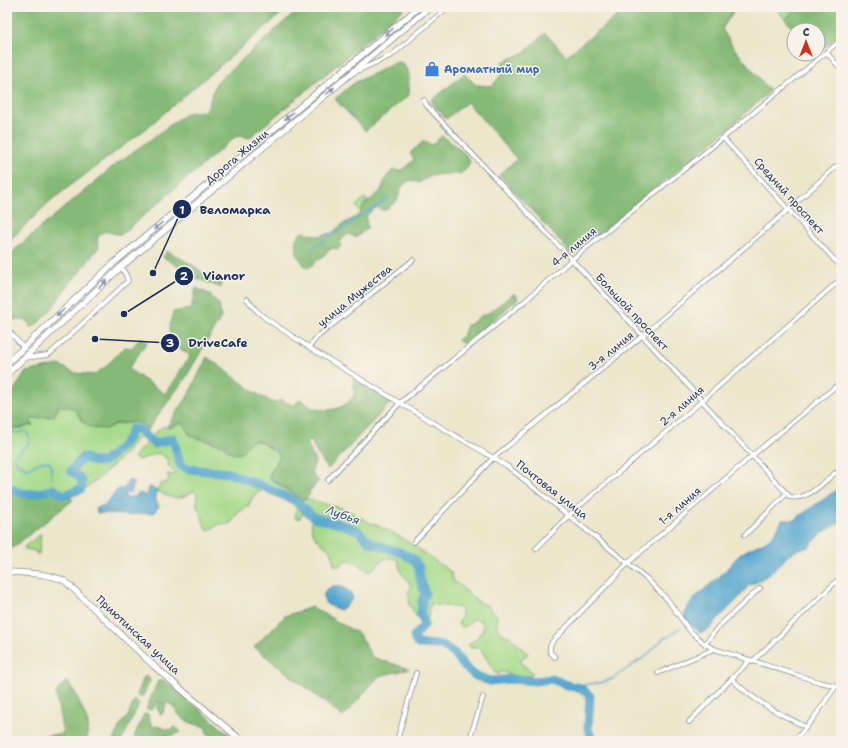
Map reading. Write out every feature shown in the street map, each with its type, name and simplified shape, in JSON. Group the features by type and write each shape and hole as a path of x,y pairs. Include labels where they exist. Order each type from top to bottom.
{"main road":[{"name":"Дорога Жизни","path":"7,363 115,262 419,7"},
{"name":"Дорога Жизни","path":"7,374 121,267 430,7"},
{"name":"Приютинская улица","path":"7,572 45,575 56,577 65,581 155,666 242,741"}],"street":[{"path":"349,75 392,54 448,7"},
{"name":"4-я линия","path":"826,52 841,40"},
{"path":"826,52 841,69"},
{"name":"4-я линия","path":"328,480 400,403 571,260 723,138 814,62"},
{"name":"Большой проспект","path":"424,100 427,106 702,400 787,494"},
{"name":"Средний проспект","path":"723,138 841,267"},
{"name":"3-я линия","path":"414,542 494,458 642,336 841,162"},
{"name":"улица Мужества","path":"309,347 317,337 414,260"},
{"path":"23,358 52,352 128,281 121,267"},
{"name":"2-я линия","path":"536,549 569,514 841,279"},
{"name":"Почтовая улица","path":"247,299 265,318 309,347 507,466 569,514 657,588 667,599 690,631 704,644 752,661 841,687"},
{"path":"7,329 23,347"},
{"name":"1-я линия","path":"555,657 550,652 552,642 628,563 753,455 841,382"},
{"path":"745,535 787,494 794,498 803,497 812,492 835,473"},
{"path":"689,722 732,679 841,577"},
{"path":"704,644 718,627 760,588"},
{"path":"658,673 714,648"},
{"path":"397,741 416,673"},
{"path":"732,679 753,697 806,727"},
{"path":"796,738 813,719 836,686"},
{"path":"469,741 483,697"}],"green space":[{"path":"7,7 289,7 143,131 50,201 7,243"},
{"path":"301,7 404,7 403,10 249,138 243,136 235,137 122,234 105,232 99,235 97,240 99,247 62,293 52,309 35,326 30,327 29,322 24,320 14,320 7,314 7,257 115,165 187,113 204,111 208,107 216,83"},
{"path":"629,7 736,7 722,29 733,47 770,91 721,135 573,255 499,175 517,159 467,102 446,119 431,101 464,74 476,85 492,86 504,72 502,62 524,53 545,33 566,56"},
{"path":"775,7 798,7 785,19"},
{"path":"798,7 841,7 841,33 826,46 826,22 787,22 785,19"},
{"path":"397,62 403,63 409,74 409,95 365,131 335,99 354,83"},
{"path":"442,136 463,152 470,161 467,168 460,174 434,175 419,183 411,180 405,183 399,193 398,200 385,210 378,207 368,214 366,223 368,227 357,237 350,234 346,235 340,242 341,246 338,249 332,248 310,267 306,268 297,255 296,238 302,232 318,236 332,233 340,226 359,215 364,205 380,192 387,176 393,170 401,171 414,160 410,153 424,141 432,145"},
{"path":"365,198 369,203 360,211 356,206"},
{"path":"167,251 194,266 221,284 221,288 197,278 163,257"},
{"path":"196,288 209,294 219,304 221,317 186,377 147,430 141,424 133,422 115,424 106,429 91,428 82,421 75,409 60,405 54,416 32,419 30,421 33,425 20,428 7,428 7,401 26,372 59,365 75,373 94,375 104,368 125,347 132,348 140,338 147,342 128,369 165,394 190,356 168,342 170,334 169,328 173,312 191,309"},
{"path":"513,294 516,295 518,299 464,344 457,340 463,336 467,325 490,312"},
{"path":"207,357 257,394 274,403 281,400 294,406 300,399 313,408 324,410 336,409 347,404 354,395 353,379 391,402 328,469 316,452 311,440 306,441 315,461 312,474 319,481 309,492 310,494 306,499 301,500 289,490 270,479 269,475 280,457 278,453 259,441 254,440 250,442 241,453 237,454 232,453 222,445 191,436 183,424 179,423 171,427 167,426 187,398"},
{"path":"60,405 75,409 82,421 111,425 137,422 147,430 134,442 126,453 100,477 70,498 53,489 27,494 7,487 7,428 20,428 33,424 30,421 32,419 54,416"},
{"path":"179,423 183,424 191,436 222,445 232,453 241,453 248,444 253,441 268,446 280,457 269,475 274,482 301,500 306,499 345,509 370,523 375,524 404,539 451,572 454,582 462,587 475,600 488,606 497,616 497,627 504,635 509,636 528,654 521,659 521,663 532,672 531,676 513,676 501,671 499,674 495,673 480,648 471,648 468,645 480,634 483,624 481,621 475,619 468,625 461,627 458,624 462,616 461,608 430,604 427,624 421,631 419,628 422,624 421,620 416,616 409,604 410,598 408,593 411,587 407,579 401,573 398,560 392,558 384,559 368,572 358,564 349,560 346,560 339,566 334,565 332,552 314,535 311,526 312,521 310,518 302,514 300,518 296,519 295,514 297,510 295,506 282,497 263,490 254,495 248,506 237,514 232,522 228,524 219,524 208,531 197,507 197,494 194,491 176,498 157,491 160,485 168,480 169,478 167,474 173,475 175,473 169,467 167,459 158,453 138,460 134,457 162,427 171,427"},
{"path":"7,487 27,494 53,489 73,500 7,552"},
{"path":"41,534 39,554 36,554 36,551 25,549 24,547"},
{"path":"312,607 359,634 372,657 409,669 379,676 343,717 254,647 285,616"},
{"path":"147,676 150,680 143,696 140,698 137,695 144,677"},
{"path":"67,681 76,694 88,723 87,739 69,741 7,741 7,739 63,734 56,695 59,688"},
{"path":"158,681 165,681 231,736 231,739 228,741 202,741 205,738 211,740 213,737 206,731 206,727 187,721 167,702 161,715 157,708 158,701 155,702 154,707 151,710 146,709"},
{"path":"136,700 139,704 123,738 121,741 112,741 115,739 119,727 128,716 134,701"},
{"path":"144,714 148,714 152,727 157,726 169,730 175,727 181,732 174,735 137,740 134,737"}],"water":[{"path":"128,480 134,482 131,493 125,493 125,498 134,497 140,493 147,496 149,486 157,491 155,499 159,506 154,513 128,515 97,513 96,508 105,505 118,489 125,488"},
{"path":"841,487 841,522 822,533 809,547 799,549 789,555 772,572 748,586 710,629 700,633 684,617 686,610 699,594 723,574 741,554 769,539 778,529 782,520 794,520"},
{"path":"333,586 340,587 350,592 353,598 340,610 326,604 323,597 326,590"}],"waterway":[{"path":"311,249 388,198"},
{"name":"Лубья","path":"7,487 27,494 53,489 64,495 81,489 82,482 79,477 71,471 83,457 94,462 103,462 117,451 127,439 132,429 139,430 155,444 173,438 180,465 188,469 229,473 262,486 296,501 315,518 337,523 357,530 371,543 402,553 413,559 419,567 420,578 425,594 422,601 421,614 424,626 414,636 418,644 442,645 455,654 464,666 474,675 490,681 511,679 535,681 552,679 570,686 581,688 590,696 588,729 591,737 590,741"},
{"path":"7,430 18,433 26,431 29,437 28,445 17,454 15,459 16,462 26,468 40,462 49,462 51,465 51,478"},
{"path":"581,688 587,684 600,683 612,679 646,656 663,639 670,636 680,628"}],"place":[{"name":"Ароматный мир","path":"432,69"},
{"name":"Веломарка","path":"153,273"},
{"name":"Vianor","path":"124,314"},
{"name":"DriveCafe","path":"95,339"}]}
